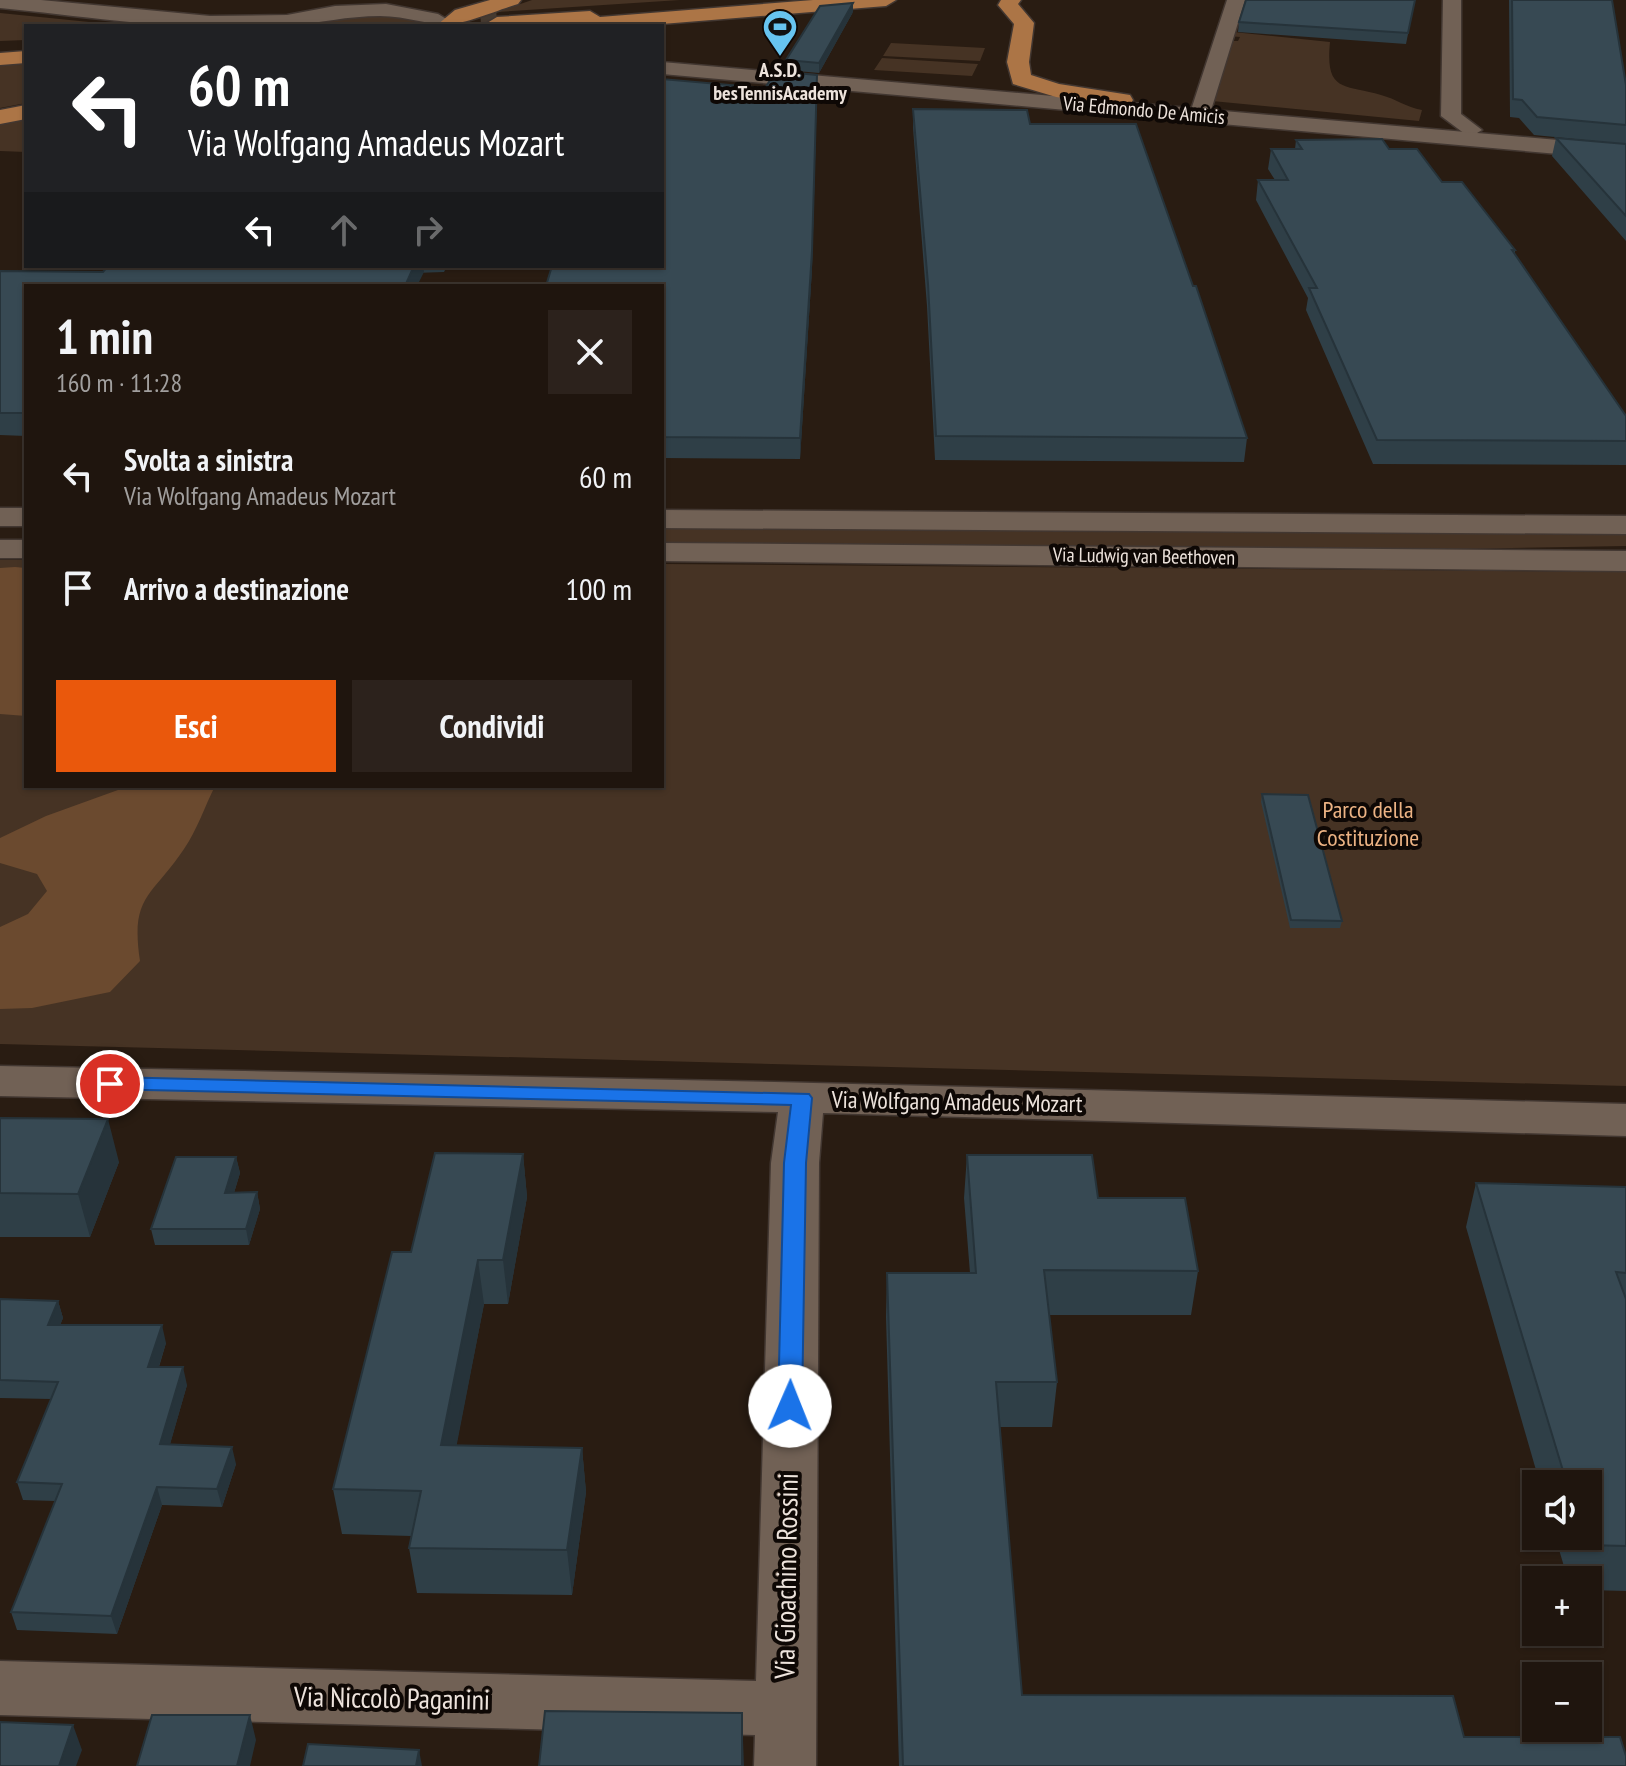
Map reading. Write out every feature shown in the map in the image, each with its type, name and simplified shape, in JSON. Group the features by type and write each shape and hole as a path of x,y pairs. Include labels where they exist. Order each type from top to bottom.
{"highway":[{"path":"450,24 462,14 511,0"},
{"path":"634,14 757,0"},
{"path":"497,23 816,0"},
{"path":"587,24 886,0"},
{"path":"1011,0 1008,5 1024,23 1018,62 1021,79 1056,90 1122,100"},
{"path":"0,47 24,46"},
{"path":"0,57 24,55"},
{"path":"0,117 24,112"}],"main road":[{"path":"0,2 210,22 291,13 364,10 423,15 443,24"},
{"path":"0,11 140,24"},
{"name":"Via Edmondo De Amicis","path":"664,60 1626,144"},
{"name":"Via Edmondo De Amicis","path":"664,68 1626,153"}],"street":[{"path":"1202,107 1236,0"},
{"path":"1452,0 1451,116 1472,130"},
{"path":"0,517 24,517"},
{"name":"Via Ludwig van Beethoven","path":"664,519 1626,525"},
{"path":"0,549 24,549"},
{"name":"Via Ludwig van Beethoven","path":"664,552 1626,561"},
{"name":"Via Wolfgang Amadeus Mozart","path":"0,1081 1626,1120"},
{"name":"Via Gioachino Rossini","path":"784,1737 795,1163 802,1098"},
{"name":"Via Niccolò Paganini","path":"0,1688 784,1737"}],"green space":[{"path":"532,0 680,0 497,12"},
{"path":"355,12 436,24 292,24"},
{"path":"0,13 109,24 24,24 24,40 0,41"},
{"path":"1233,32 1330,42 1331,70 1340,84 1422,110 1419,121 1212,101 1228,41 1238,41 1240,37 1229,36"},
{"path":"891,43 985,48 980,61 883,56"},
{"path":"882,58 978,64 972,76 874,70"},
{"path":"0,64 24,64 24,103 0,108"},
{"path":"24,116 24,152 0,151 0,121"},
{"path":"664,527 1626,532 1626,546 1453,549 664,543"},
{"name":"Parco della Costituzione","path":"0,560 24,560 24,788 664,788 664,564 1626,572 1626,1086 0,1044"}],"shaded area":[{"path":"0,568 24,568 24,716 0,714"},
{"path":"123,788 214,788 189,842 153,888 141,909 138,922 140,961 110,992 32,1008 0,1009 0,927 28,914 47,891 37,874 0,863 0,838 46,816"}],"building":[{"path":"1246,0 1415,0 1408,33 1239,22"},
{"path":"1512,0 1612,0 1626,85 1626,125 1537,117 1522,100 1513,99"},
{"path":"853,3 819,63 786,60 820,6"},
{"path":"776,71 817,75 812,251 800,438 664,437 664,284 547,284 551,268 664,268 664,79 765,88"},
{"path":"913,109 1027,110 1030,124 1136,124 1193,286 1196,286 1247,438 936,436 928,284"},
{"path":"1556,138 1626,144 1626,216"},
{"path":"1382,139 1389,149 1417,149 1442,182 1462,182 1515,250 1512,250 1626,416 1626,441 1377,440 1309,288 1317,288 1258,180 1288,180 1271,149 1302,149 1296,140"},
{"path":"106,268 413,268 406,284 24,284 24,413 0,413 0,271 103,272"},
{"path":"1262,794 1308,795 1342,921 1291,920"},
{"path":"0,1118 108,1119 78,1194 0,1193"},
{"path":"435,1153 523,1154 503,1260 478,1260 441,1445 582,1448 567,1550 409,1548 421,1491 333,1489 392,1252 411,1252"},
{"path":"967,1155 1092,1155 1098,1198 1185,1198 1198,1271 1044,1270 1057,1382 996,1382 1022,1695 1453,1696 1464,1737 1522,1737 1522,1742 1602,1742 1602,1737 1620,1737 1626,1766 903,1766 887,1273 976,1273"},
{"path":"176,1157 236,1157 225,1193 257,1192 246,1229 151,1229"},
{"path":"1476,1183 1626,1187 1626,1273 1616,1272 1626,1299 1626,1546 1602,1545 1602,1470 1563,1470"},
{"path":"0,1299 58,1301 48,1325 162,1325 148,1367 183,1367 160,1444 232,1447 217,1489 157,1487 111,1616 11,1612 62,1484 17,1482 58,1382 0,1380"},
{"path":"545,1711 742,1713 742,1766 539,1766"},
{"path":"152,1715 250,1715 237,1766 137,1766"},
{"path":"0,1722 73,1725 59,1766 0,1766"},
{"path":"308,1744 419,1750 416,1766 303,1766"}],"tunnel":[{"path":"481,24 497,23"}],"place":[{"name":"A.S.D. besTennisAcademy","path":"780,58"}],"route":[{"path":"110,1084 802,1098 795,1163 790,1406"}]}
